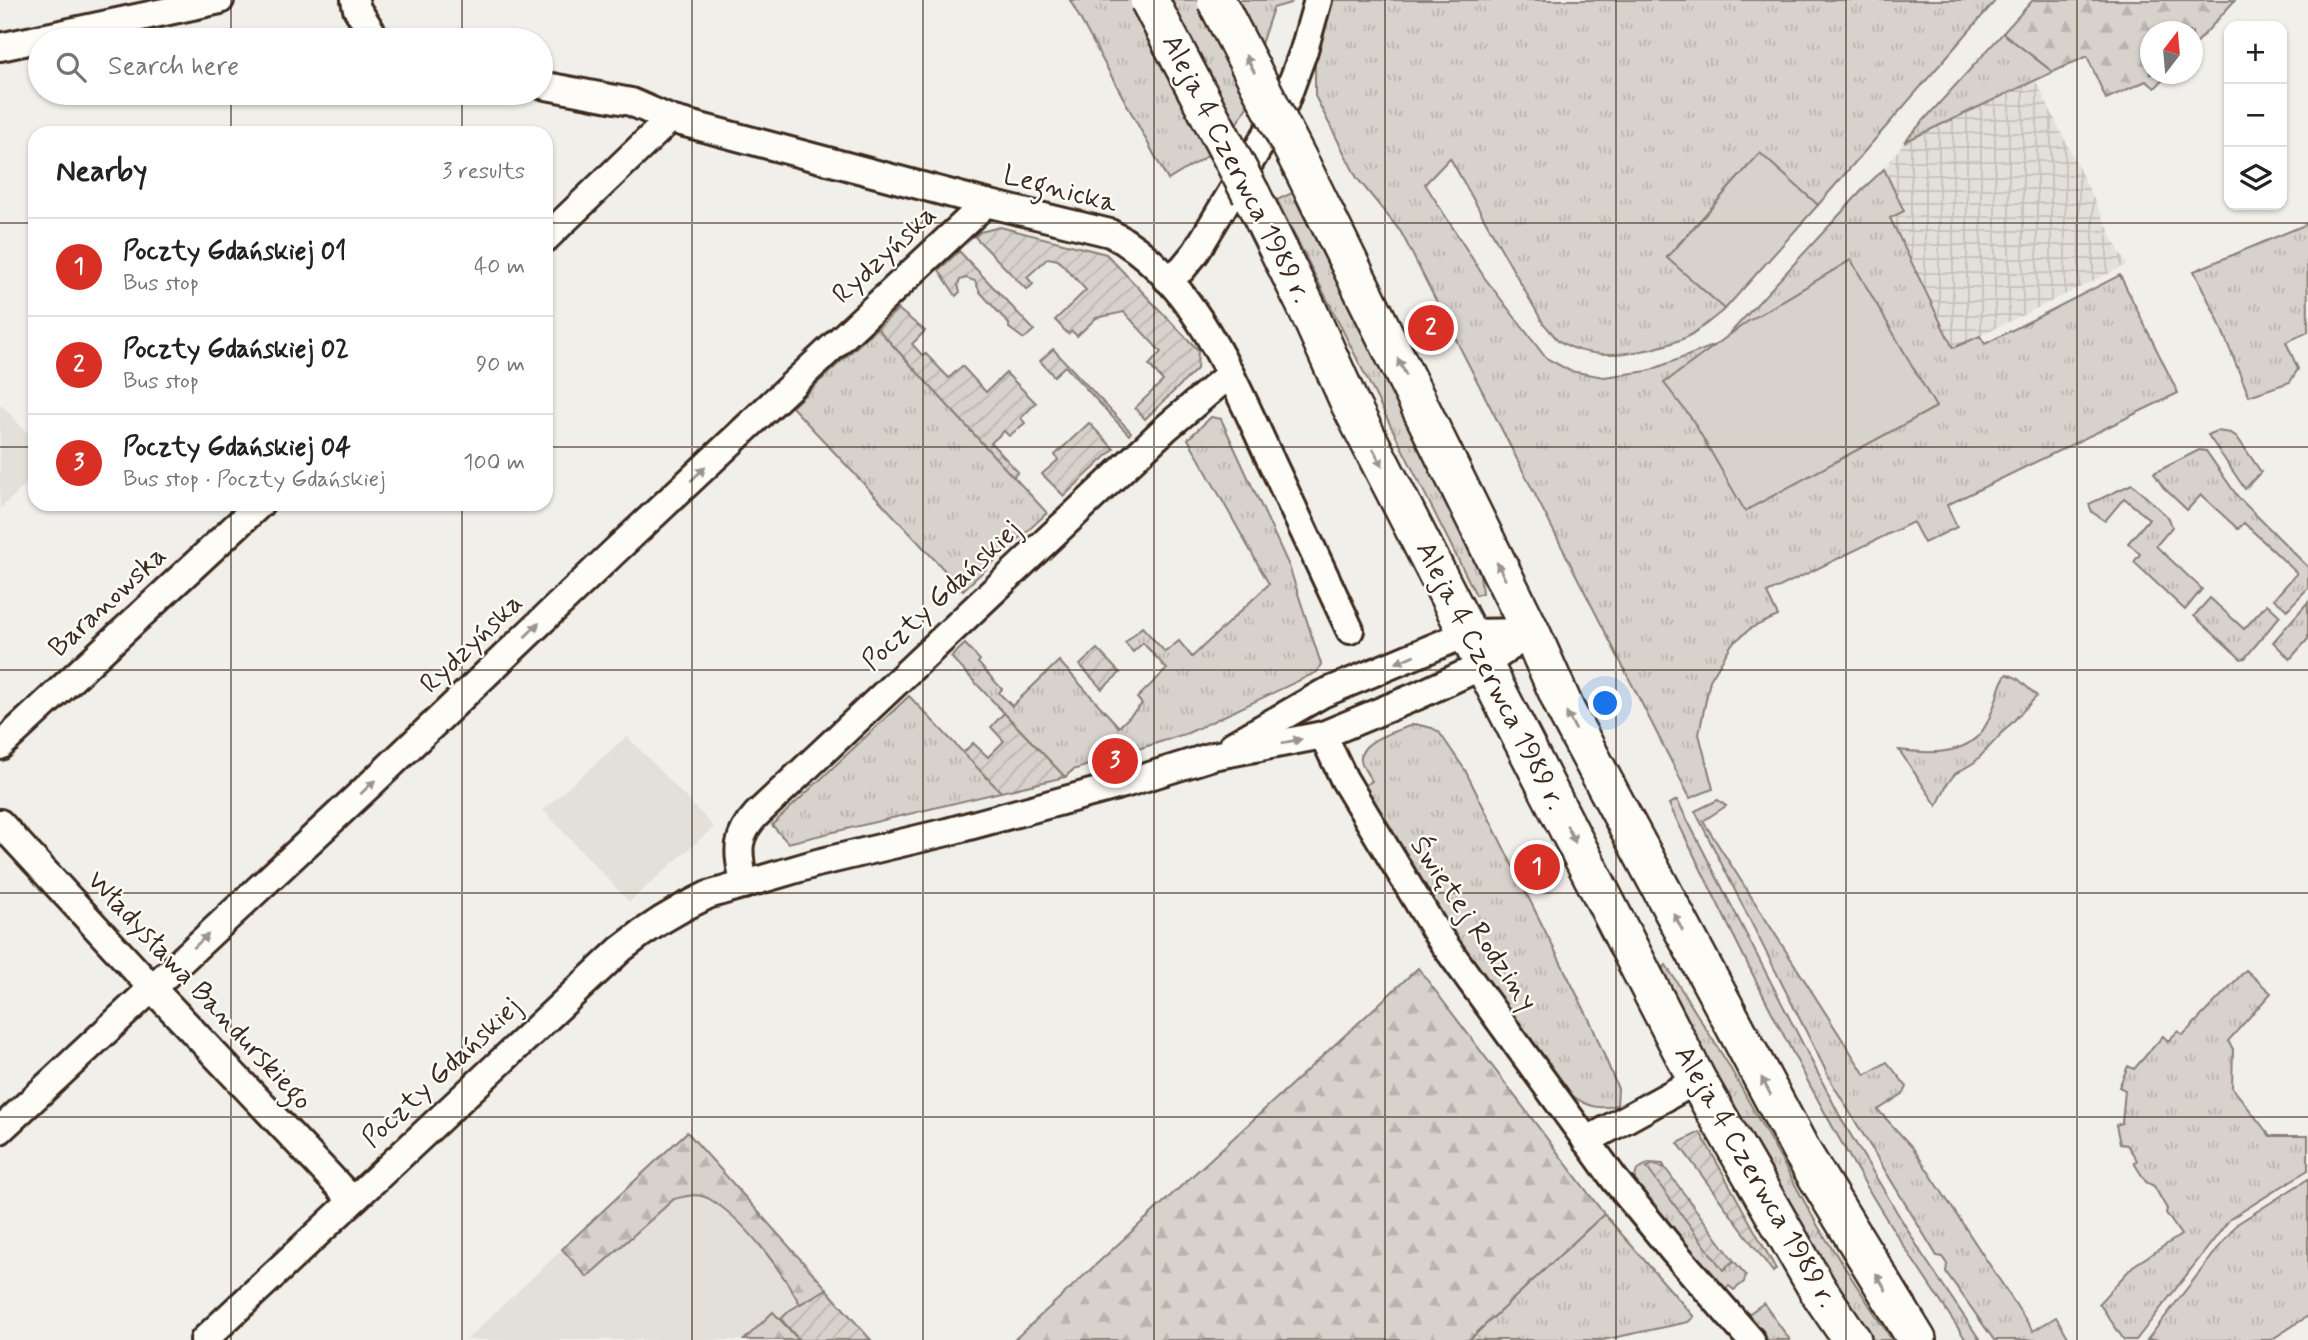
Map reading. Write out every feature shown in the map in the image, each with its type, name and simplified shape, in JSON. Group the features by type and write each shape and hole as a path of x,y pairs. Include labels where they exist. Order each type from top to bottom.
{"main road":[{"name":"Aleja 4 Czerwca 1989 r.","path":"1149,0 1251,194 1350,404 1697,1080 1818,1290 1852,1340"},
{"name":"Aleja 4 Czerwca 1989 r.","path":"1216,0 1303,169 1531,632 1566,711 1802,1152 1917,1340"}],"street":[{"path":"89,28 220,0"},
{"path":"355,0 357,9 369,28"},
{"path":"1167,279 1182,270 1196,252 1284,105 1318,0"},
{"path":"0,47 28,41"},
{"name":"Legnicka","path":"553,87 631,102 670,119 1110,233 1140,252 1167,279 1209,335 1230,374 1350,630"},
{"path":"553,231 670,119"},
{"name":"Rydzyńska","path":"0,1130 374,782 986,203"},
{"name":"Poczty Gdańskiej","path":"744,885 738,843 742,832 756,815 1159,434 1230,374"},
{"name":"Baranowska","path":"0,746 252,511"},
{"name":"Poczty Gdańskiej","path":"1213,756 1322,695 1531,632"},
{"name":"Poczty Gdańskiej","path":"204,1340 631,941 656,922 691,903 817,863 947,832 1213,756 1323,735 1431,690 1476,649"},
{"name":"Świętej Rodziny","path":"1323,735 1344,779 1414,899 1586,1140 1667,1243 1751,1340"},
{"name":"Władysława Bandurskiego","path":"0,823 151,988 352,1200"},
{"path":"1586,1140 1697,1080"}],"shaded area":[{"path":"2035,79 2126,265 1953,349 1890,218 1904,211 1884,169 1904,142"},
{"path":"0,404 28,434 28,483 0,509"},
{"path":"627,736 714,827 629,902 543,810"},
{"path":"687,1132 871,1340 466,1340"}],"green space":[{"path":"1070,0 1293,0 1273,8 1258,53 1253,97 1232,131 1210,154 1168,180"},
{"path":"1326,0 1996,0 1818,205 1760,154 1667,257 1725,309 1690,335 1671,343 1638,352 1603,354 1587,352 1558,340 1543,323 1450,158 1425,184 1484,277 1546,358 1570,371 1604,377 1648,371 1721,343 1884,169 1904,211 1890,218 1953,348 1980,336 1985,344 2120,275 2178,393 1947,505 1957,527 1924,543 1913,522 1767,593 1778,616 1751,628 1732,644 1710,680 1699,734 1713,789 1690,798 1401,232 1357,178 1315,96 1315,62"},
{"path":"2033,0 2235,0 2203,36 2203,21 2140,21 2140,84 2106,99 2087,56 2053,72 2003,33"},
{"path":"2003,33 2053,72 1904,142"},
{"path":"1760,153 1818,205 1725,309 1667,258"},
{"path":"1292,193 1470,548 1480,574 1482,593 1476,595 1277,200"},
{"path":"2307,224 2308,332 2286,342 2298,369 2290,382 2249,396 2217,318 2194,271"},
{"path":"1000,227 1106,254 1198,350 1197,369 1145,419 1135,408 1163,381 1149,365 1161,352 1124,312 1096,318 1077,336 1072,331 1068,334 1055,320 1086,290 1058,260 1048,258 1027,277 1033,284 1027,290 975,237 980,232"},
{"path":"959,251 1034,330 1024,339 1009,328 1009,324 980,292 975,281 966,278 960,280 960,292 956,296 939,270"},
{"path":"1851,260 1936,407 1745,511 1692,419 1664,383 1747,322"},
{"path":"898,309 925,331 912,344 922,355 925,353 949,378 962,366 986,392 1006,373 1036,403 1021,418 1025,423 1009,436 1004,431 991,443 1018,472 1013,477 877,328"},
{"path":"877,328 1047,513 963,590 792,407"},
{"path":"1053,349 1131,432 1129,435 1065,366 1054,376 1040,361"},
{"path":"1211,417 1221,419 1289,566 1321,664 1317,672 1188,733 1073,770 1065,777 951,657 965,644 1002,689 999,693 1012,706 1059,661 1119,727 1142,704 1137,698 1167,669 1143,643 1133,652 1125,643 1142,627 1165,652 1179,641 1192,657 1269,584 1188,439"},
{"path":"1089,423 1114,449 1064,496 1042,474 1058,460 1055,455"},
{"path":"2217,431 2231,433 2237,437 2261,472 2245,489 2208,435"},
{"path":"2199,450 2206,451 2238,497 2308,567 2308,588 2287,610 2274,599 2297,573 2244,523 2238,529 2201,495 2187,510 2163,487 2154,473"},
{"path":"2132,484 2169,518 2172,527 2156,546 2202,589 2185,610 2134,562 2140,554 2128,543 2149,519 2124,498 2105,521 2092,512 2089,504"},
{"path":"2210,598 2244,629 2267,604 2280,616 2245,658 2241,659 2194,616"},
{"path":"2308,602 2308,639 2290,659 2273,642"},
{"path":"1097,649 1120,673 1102,689 1080,665"},
{"path":"2007,674 2017,678 2037,696 1975,762 1955,774 1937,806 1899,750 1940,752 1969,743 1986,726"},
{"path":"909,696 1001,792 788,843 772,825"},
{"path":"1004,713 1065,777 1001,792 963,753 973,743 988,757 1004,741 991,727"},
{"path":"1415,724 1439,732 1465,770 1591,1023 1618,1089 1617,1105 1591,1106 1568,1092 1456,940 1364,786 1372,781 1361,760 1366,747 1381,737"},
{"path":"1677,800 1843,1122 1922,1254 1980,1340 1966,1340 1893,1230 1816,1097 1669,804"},
{"path":"1718,800 1726,806 1703,821 1865,1075 1887,1062 1907,1087 1904,1093 1878,1110 1913,1148 2033,1331 2056,1317 2070,1340 1994,1340 1946,1272 1947,1264 1942,1257 1937,1256 1832,1083 1695,811"},
{"path":"1666,965 1728,1064 1819,1228 1892,1340 1873,1340 1816,1250 1710,1064 1662,969"},
{"path":"1418,968 1604,1214 1469,1340 1014,1340"},
{"path":"2246,970 2271,993 2228,1041 2233,1049 2232,1087 2270,1136 2308,1136 2308,1170 2230,1219 2136,1340 2124,1340 2099,1303 2133,1266 2181,1235 2166,1213 2167,1209 2154,1186 2146,1182 2134,1163 2137,1160 2127,1145 2120,1144 2116,1125 2122,1123 2125,1090 2119,1087 2128,1066 2134,1069 2163,1036 2168,1041 2178,1031 2183,1035"},
{"path":"687,1132 827,1289 800,1304 783,1276 749,1233 724,1209 702,1196 674,1199 587,1277 562,1249"},
{"path":"1700,1132 1776,1269 1773,1272 1678,1143"},
{"path":"1649,1163 1663,1164 1665,1168 1652,1165 1723,1269 1734,1261 1746,1275 1744,1282 1734,1290 1729,1286 1724,1290 1634,1181 1637,1170"},
{"path":"1652,1164 1665,1168 1734,1261 1723,1270 1647,1168"},
{"path":"2308,1179 2308,1316 2271,1340 2147,1340 2237,1224"},
{"path":"1604,1214 1694,1317 1688,1322 1603,1340 1469,1340"},
{"path":"827,1289 871,1340 799,1340 781,1319 790,1310"},
{"path":"1764,1303 1790,1340 1767,1340 1747,1315"},
{"path":"773,1312 799,1340 744,1340"}],"place":[{"name":"Poczty Gdańskiej 02","path":"1431,328"},
{"name":"Poczty Gdańskiej 04","path":"1115,761"},
{"name":"Poczty Gdańskiej 01","path":"1537,867"}]}
